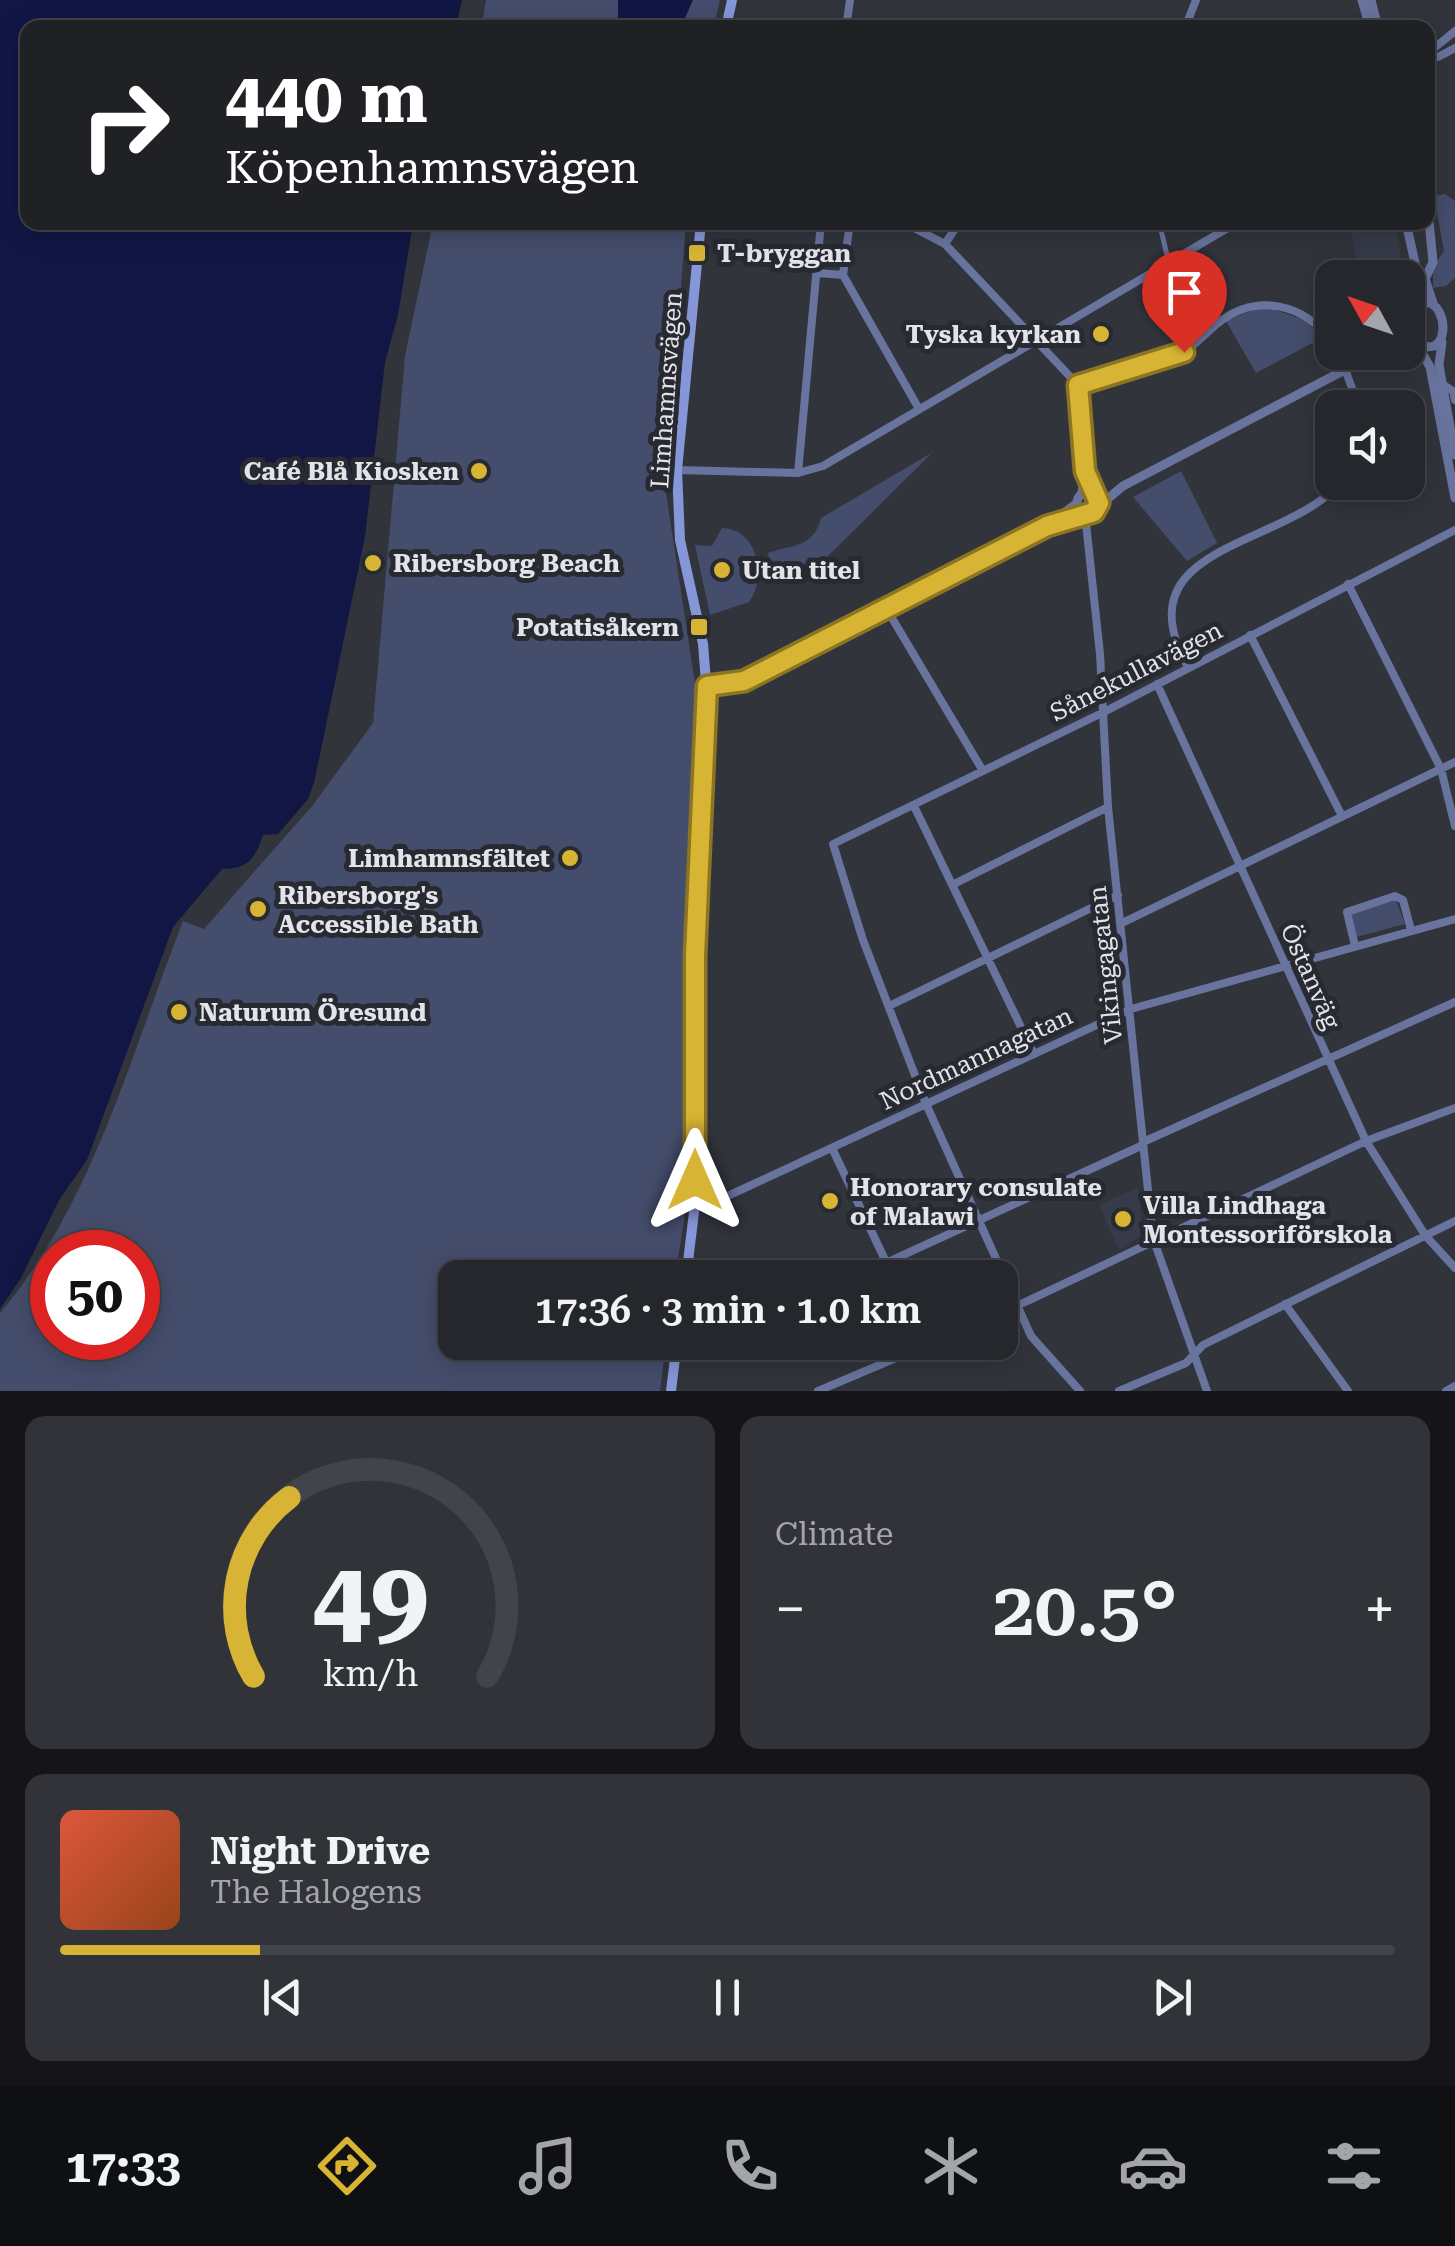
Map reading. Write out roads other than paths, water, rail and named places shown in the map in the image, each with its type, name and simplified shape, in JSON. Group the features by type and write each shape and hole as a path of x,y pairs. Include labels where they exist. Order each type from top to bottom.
{"main road":[{"name":"Limhamnsvägen","path":"688,1260 695,1204 695,956 707,686 700,626 680,540 677,470 700,230"},
{"path":"671,1391 675,1360"}],"street":[{"path":"1435,48 1455,31"},
{"path":"798,473 821,230"},
{"path":"849,230 843,275 919,409"},
{"path":"918,230 946,244 1078,385 1085,471 1094,494 1090,512"},
{"path":"946,244 954,230"},
{"path":"1160,230 1169,263"},
{"path":"677,470 798,473 823,466 1225,230"},
{"path":"1408,230 1414,260"},
{"path":"1430,230 1433,262 1425,279 1452,322 1438,354 1455,455"},
{"path":"818,272 843,275"},
{"path":"1425,308 1440,304"},
{"path":"1078,385 1182,354 1221,321 1255,305 1290,307 1315,327"},
{"path":"1425,345 1442,342"},
{"path":"1425,359 1430,366 1455,498"},
{"path":"707,686 744,681 1047,526 1090,512 1123,486 1346,370"},
{"path":"1442,384 1453,391 1455,400"},
{"path":"1079,499 1085,471"},
{"path":"1047,526 1079,499 1123,486"},
{"path":"1079,499 1090,512"},
{"path":"1188,668 1172,618 1185,576 1224,548 1302,516 1320,500"},
{"name":"Vikingagatan","path":"1090,512 1108,807 1153,1238 1207,1391"},
{"name":"Sånekullavägen","path":"889,1006 833,844 1104,712 1455,530"},
{"path":"1348,584 1441,769 1455,826"},
{"path":"886,608 983,771"},
{"path":"1250,635 1342,816"},
{"name":"Östanväg","path":"1157,684 1366,1141 1425,1235 1455,1268"},
{"path":"1122,923 1455,762"},
{"path":"914,806 1034,1054"},
{"path":"952,885 1108,807"},
{"path":"996,1260 926,1104 889,1006 1118,895"},
{"path":"1355,946 1347,912 1395,896 1403,900 1411,930"},
{"name":"Nordmannagatan","path":"695,1204 718,1200 1132,1008 1455,919"},
{"path":"890,1260 1455,1002"},
{"path":"1080,1391 1036,1342 1018,1306 1153,1238 1366,1141 1455,1108"},
{"path":"832,1148 885,1260"},
{"path":"1119,1391 1186,1363 1203,1345 1455,1221"},
{"path":"1285,1304 1348,1391"},
{"path":"818,1391 891,1360"},
{"path":"1446,1391 1455,1386"}],"place":[{"name":"T-bryggan","path":"697,253"},
{"name":"Tyska kyrkan","path":"1101,334"},
{"name":"Café Blå Kiosken","path":"479,471"},
{"name":"Ribersborg Beach","path":"373,563"},
{"name":"Utan titel","path":"722,570"},
{"name":"Potatisåkern","path":"699,627"},
{"name":"Limhamnsfältet","path":"570,858"},
{"name":"Ribersborg's Accessible Bath","path":"258,909"},
{"name":"Naturum Öresund","path":"179,1012"},
{"name":"Honorary consulate of Malawi","path":"830,1201"},
{"name":"Villa Lindhaga Montessoriförskola","path":"1123,1219"}]}
